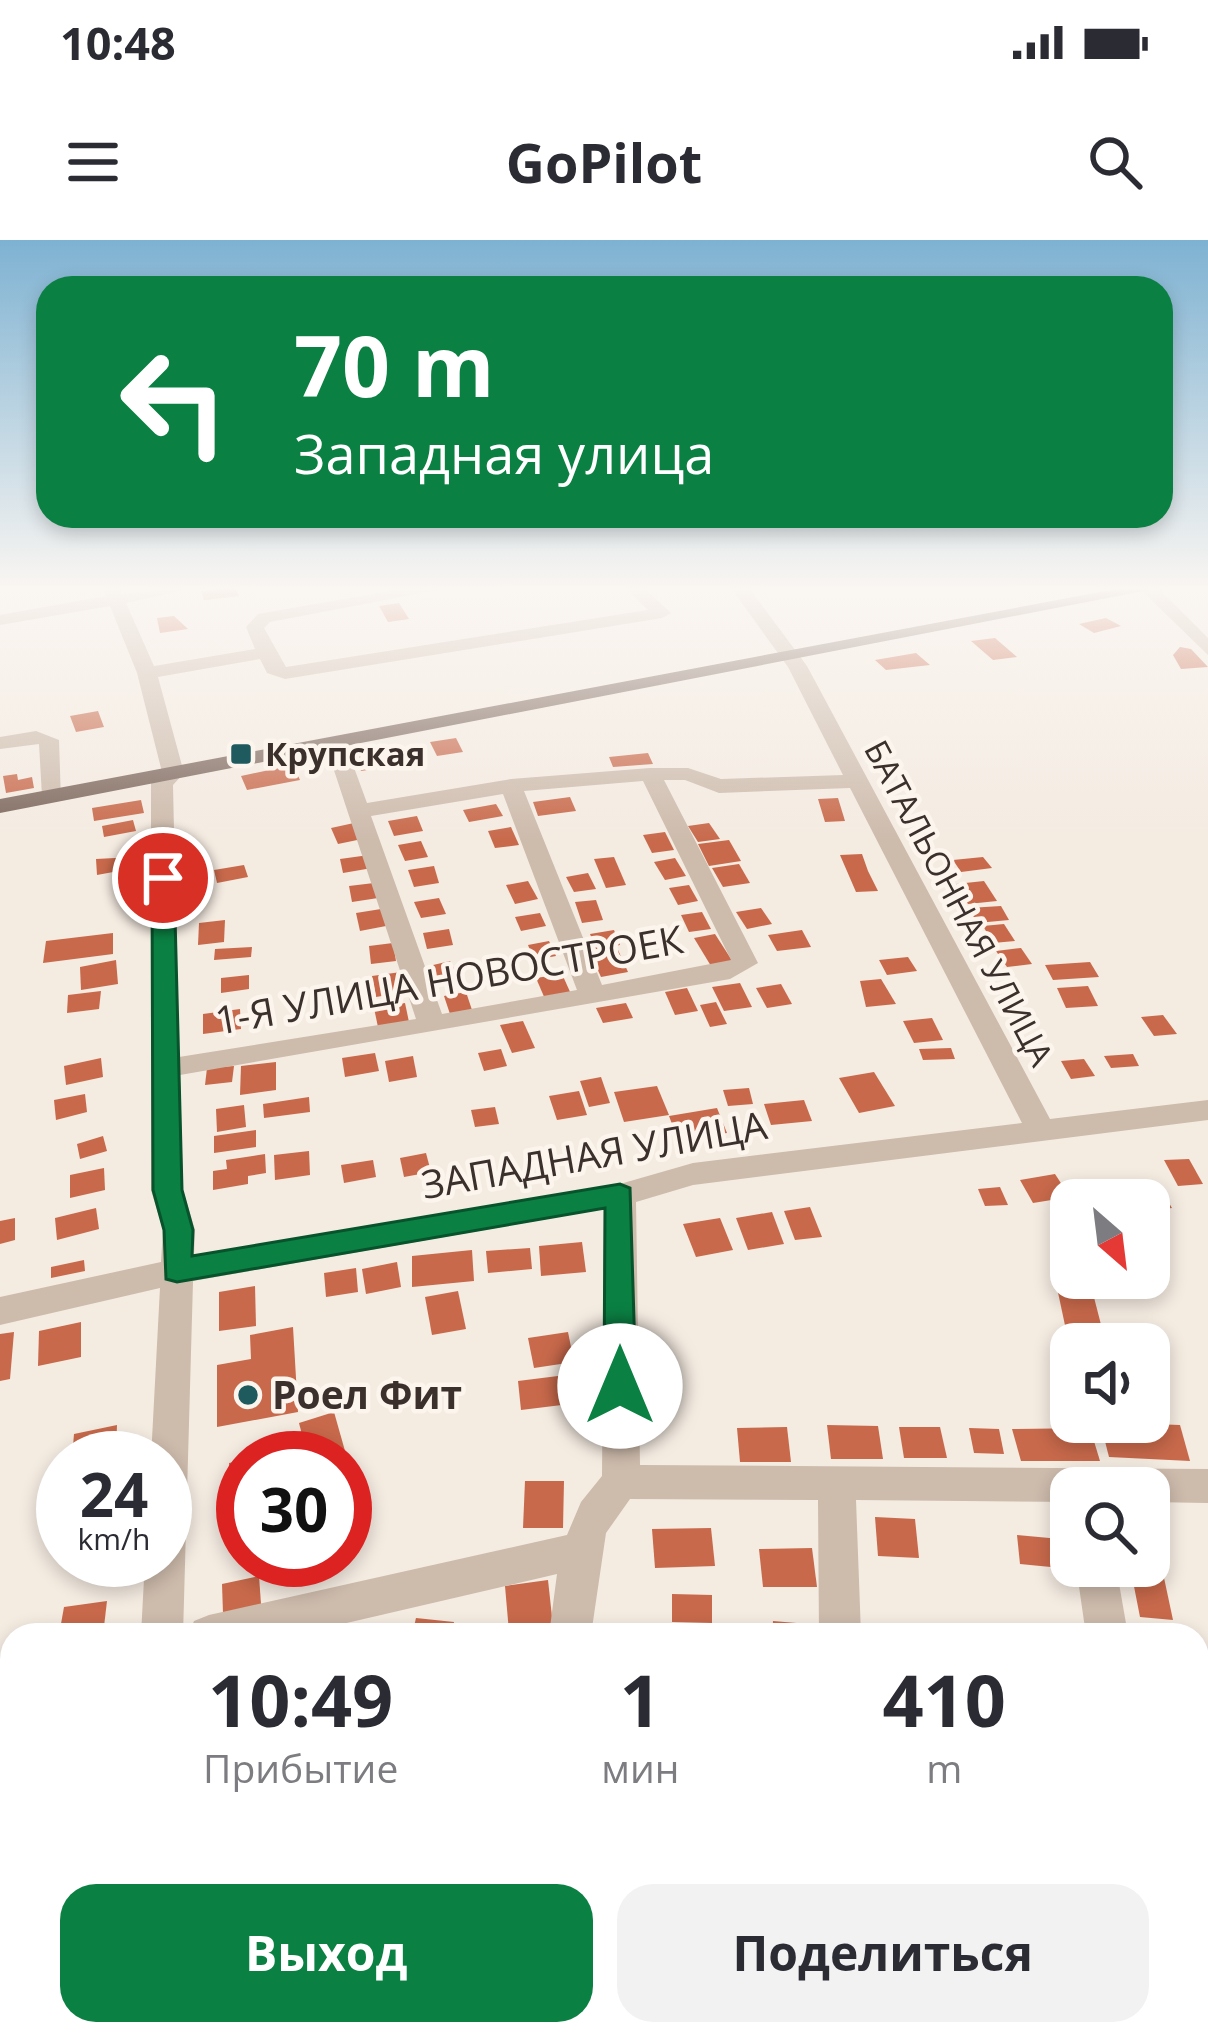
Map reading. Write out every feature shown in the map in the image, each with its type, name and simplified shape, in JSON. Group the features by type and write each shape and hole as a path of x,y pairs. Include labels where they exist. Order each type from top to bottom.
{"main road":[{"path":"0,806 706,672"}],"street":[{"path":"151,672 146,673 173,773 162,783 165,1068 167,1190 179,1230 163,1623"},
{"name":"БАТАЛЬОННАЯ УЛИЦА","path":"800,672 1040,1130"},
{"path":"0,743 49,740 52,796"},
{"path":"335,743 431,1022"},
{"path":"360,812 511,786 650,774 688,774 719,786 859,781"},
{"name":"1-Я УЛИЦА НОВОСТРОЕК","path":"165,1068 310,1049 431,1022 730,971 745,963 650,774"},
{"path":"511,786 592,994"},
{"name":"ЗАПАДНАЯ УЛИЦА","path":"0,1311 177,1270 620,1195 693,1174 1208,1110"},
{"path":"620,1195 620,1482"},
{"path":"571,1623 580,1550 599,1501 620,1482 1050,1486"},
{"path":"837,1482 840,1623"},
{"path":"1170,1486 1208,1486"},
{"path":"261,1623 580,1550"},
{"path":"1099,1587 1105,1623"}],"building":[{"path":"98,711 104,727 76,732 70,716"},
{"path":"456,738 463,752 437,756 430,742"},
{"path":"387,749 394,766 361,771 354,754"},
{"path":"648,753 653,764 613,767 609,757"},
{"path":"293,765 300,780 247,790 241,776"},
{"path":"17,774 18,780 32,777 34,788 6,793 3,776"},
{"path":"570,797 576,811 538,816 533,802"},
{"path":"838,798 845,821 825,822 818,799"},
{"path":"141,800 144,813 94,821 92,808"},
{"path":"496,804 503,816 469,822 463,810"},
{"path":"417,816 423,831 394,836 388,821"},
{"path":"133,820 136,831 104,837 102,826"},
{"path":"354,823 362,839 338,844 331,828"},
{"path":"709,823 720,839 698,842 688,826"},
{"path":"511,827 519,845 495,848 488,831"},
{"path":"665,832 674,850 652,853 643,835"},
{"path":"729,840 741,861 709,866 698,844"},
{"path":"421,841 428,857 405,861 398,845"},
{"path":"862,854 878,891 856,892 840,855"},
{"path":"369,855 372,868 343,873 340,859"},
{"path":"134,857 135,868 97,875 96,859"},
{"path":"614,857 626,885 606,888 594,859"},
{"path":"983,857 992,868 961,872 953,860"},
{"path":"675,858 686,876 665,880 654,862"},
{"path":"739,864 750,883 723,887 712,868"},
{"path":"244,865 248,877 217,883 214,870"},
{"path":"434,866 439,883 414,887 408,870"},
{"path":"588,873 596,889 574,892 566,877"},
{"path":"528,881 538,899 515,904 506,885"},
{"path":"984,881 997,901 968,904 956,884"},
{"path":"374,883 378,898 352,902 349,886"},
{"path":"689,885 698,901 678,905 669,888"},
{"path":"439,898 446,914 421,918 414,902"},
{"path":"596,900 603,920 582,923 575,902"},
{"path":"1001,906 1009,920 977,923 969,908"},
{"path":"761,908 772,924 747,929 736,912"},
{"path":"381,909 386,926 360,931 356,913"},
{"path":"702,912 711,929 689,932 681,915"},
{"path":"540,913 546,926 521,931 515,917"},
{"path":"225,920 224,942 198,945 199,923"},
{"path":"1004,924 1015,941 993,943 983,926"},
{"path":"449,929 453,945 427,949 423,933"},
{"path":"614,930 620,945 596,949 590,934"},
{"path":"802,930 811,947 777,951 768,935"},
{"path":"113,933 113,954 43,963 46,941"},
{"path":"715,934 733,962 711,966 694,938"},
{"path":"549,941 556,956 534,960 528,945"},
{"path":"393,943 396,961 371,964 369,946"},
{"path":"252,947 251,957 214,960 215,949"},
{"path":"1021,948 1032,964 1007,967 996,951"},
{"path":"618,950 628,972 601,977 591,955"},
{"path":"908,957 917,971 887,975 879,960"},
{"path":"116,960 118,984 81,990 80,967"},
{"path":"450,961 457,974 436,979 429,966"},
{"path":"1090,962 1099,977 1053,980 1045,965"},
{"path":"401,972 405,992 376,997 372,976"},
{"path":"562,974 571,994 545,999 536,978"},
{"path":"249,975 249,989 221,993 221,978"},
{"path":"881,979 896,1004 866,1007 860,981"},
{"path":"740,983 752,1007 724,1011 712,987"},
{"path":"781,984 792,1004 767,1008 756,988"},
{"path":"1088,986 1098,1006 1066,1008 1057,988"},
{"path":"687,988 698,1011 675,1015 665,992"},
{"path":"101,991 99,1009 67,1013 68,995"},
{"path":"466,992 472,1010 450,1014 444,996"},
{"path":"716,1002 727,1024 710,1027 700,1005"},
{"path":"405,1003 409,1022 378,1027 374,1008"},
{"path":"626,1003 633,1018 603,1023 596,1008"},
{"path":"240,1009 241,1029 203,1034 203,1014"},
{"path":"1163,1015 1177,1034 1154,1036 1141,1017"},
{"path":"932,1018 943,1040 914,1043 903,1021"},
{"path":"523,1021 535,1048 512,1053 500,1025"},
{"path":"951,1048 955,1059 923,1060 919,1049"},
{"path":"501,1049 507,1066 484,1071 478,1053"},
{"path":"375,1053 379,1071 345,1077 342,1058"},
{"path":"1133,1054 1139,1066 1111,1068 1104,1056"},
{"path":"413,1056 417,1077 389,1082 385,1061"},
{"path":"101,1058 103,1077 66,1085 64,1066"},
{"path":"1084,1059 1095,1076 1071,1079 1061,1061"},
{"path":"276,1062 276,1090 240,1095 241,1066"},
{"path":"234,1066 232,1082 205,1085 207,1068"},
{"path":"874,1072 895,1106 859,1113 839,1078"},
{"path":"601,1077 610,1103 589,1107 580,1081"},
{"path":"657,1086 669,1115 624,1122 614,1092"},
{"path":"749,1088 753,1104 728,1106 723,1090"},
{"path":"579,1091 587,1115 557,1120 549,1096"},
{"path":"85,1094 87,1112 56,1120 54,1100"},
{"path":"309,1097 310,1112 264,1118 263,1104"},
{"path":"804,1100 812,1121 771,1125 764,1104"},
{"path":"244,1105 246,1127 217,1132 216,1109"},
{"path":"495,1107 499,1124 475,1127 471,1110"},
{"path":"717,1108 727,1133 678,1140 669,1116"},
{"path":"256,1130 256,1147 214,1153 214,1136"},
{"path":"103,1136 107,1151 80,1159 77,1144"},
{"path":"309,1151 310,1175 275,1180 274,1155"},
{"path":"426,1153 431,1172 404,1177 400,1158"},
{"path":"265,1154 266,1173 248,1176 248,1184 213,1190 213,1171 227,1169 226,1160"},
{"path":"1189,1159 1203,1184 1178,1186 1164,1160"},
{"path":"373,1160 376,1177 344,1183 341,1165"},
{"path":"104,1168 105,1190 70,1198 70,1175"},
{"path":"1055,1174 1058,1179 1050,1179 1050,1200 1033,1203 1020,1180"},
{"path":"1000,1187 1008,1205 985,1206 978,1189"},
{"path":"810,1207 822,1237 795,1240 784,1211"},
{"path":"96,1208 99,1229 57,1240 55,1218"},
{"path":"772,1212 784,1244 748,1250 736,1218"},
{"path":"15,1218 15,1240 0,1244 0,1221"},
{"path":"720,1218 733,1250 696,1257 683,1224"},
{"path":"582,1242 586,1272 541,1276 539,1246"},
{"path":"530,1248 532,1269 488,1273 486,1251"},
{"path":"472,1250 474,1281 412,1287 412,1256"},
{"path":"84,1260 85,1271 51,1278 51,1267"},
{"path":"397,1262 401,1287 366,1294 362,1269"},
{"path":"356,1268 358,1292 326,1297 324,1273"},
{"path":"255,1286 256,1326 219,1331 219,1292"},
{"path":"458,1291 466,1329 432,1335 425,1297"},
{"path":"1059,1299 1094,1299 1101,1323 1065,1323"},
{"path":"81,1322 81,1357 38,1366 39,1331"},
{"path":"293,1327 298,1412 217,1427 217,1365 251,1359 250,1335"},
{"path":"14,1332 10,1379 0,1381 0,1334"},
{"path":"568,1332 574,1362 534,1368 528,1338"},
{"path":"574,1374 578,1403 521,1410 518,1381"},
{"path":"334,1412 339,1431 301,1431 299,1423"},
{"path":"827,1425 878,1426 883,1459 831,1459"},
{"path":"1170,1425 1180,1425 1190,1461 1109,1457 1105,1443 1170,1443"},
{"path":"787,1427 791,1462 740,1462 737,1428"},
{"path":"899,1427 940,1427 947,1458 904,1458"},
{"path":"969,1428 999,1429 1004,1454 974,1453"},
{"path":"1012,1429 1050,1429 1050,1443 1095,1443 1100,1461 1021,1461"},
{"path":"525,1481 564,1481 563,1528 523,1528"},
{"path":"875,1517 915,1519 919,1558 878,1556"},
{"path":"711,1528 715,1566 655,1568 652,1529"},
{"path":"1017,1535 1050,1538 1050,1567 1020,1564"},
{"path":"812,1548 817,1587 763,1587 759,1549"},
{"path":"548,1580 553,1623 508,1623 505,1586"},
{"path":"222,1587 260,1587 261,1604 223,1613"},
{"path":"1134,1587 1166,1587 1173,1620 1140,1617"},
{"path":"672,1594 712,1595 712,1623 672,1622"},
{"path":"107,1601 104,1623 61,1623 64,1607"},
{"path":"416,1618 454,1622 454,1623 415,1623"}],"place":[{"name":"Крупская","path":"241,754"},
{"name":"Роел Фит","path":"248,1395"}],"route":[{"path":"163,878 167,1190 179,1230 177,1270 620,1195 620,1386"}]}
